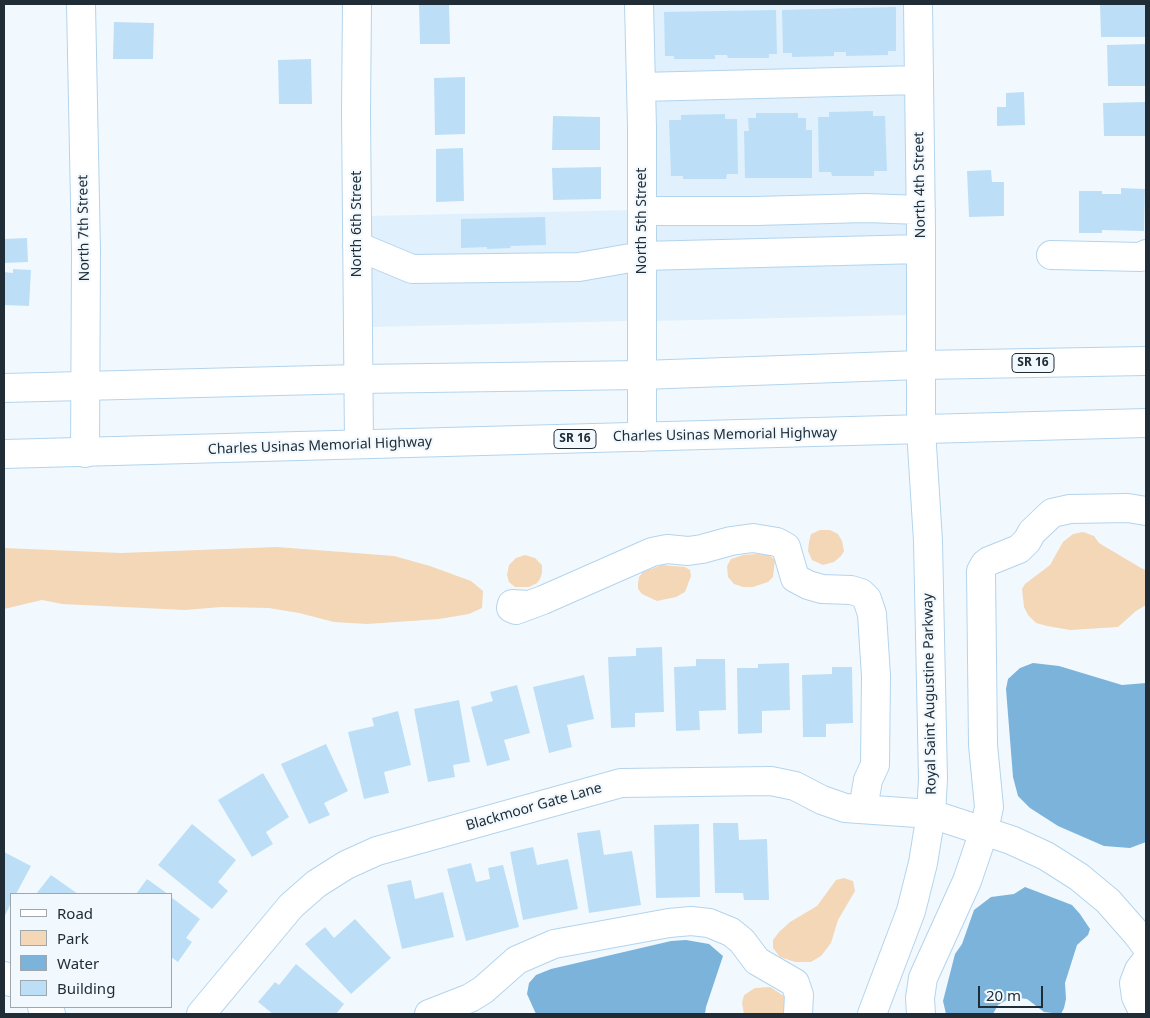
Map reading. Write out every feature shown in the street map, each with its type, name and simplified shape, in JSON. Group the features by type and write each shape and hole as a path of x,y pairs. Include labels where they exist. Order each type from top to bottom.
{"main road":[{"name":"North 7th Street","path":"81,4 86,251 85,452"},
{"name":"North 6th Street","path":"357,4 359,444"},
{"name":"North 5th Street","path":"639,4 642,211 642,437"},
{"name":"North 4th Street","path":"918,4 921,210 920,365"},
{"path":"641,87 918,80"},
{"path":"883,209 884,250"},
{"path":"642,211 921,210"},
{"path":"680,211 681,255"},
{"path":"357,246 412,269 579,267 642,256 921,249"},
{"path":"1051,255 1141,256 1146,254"},
{"name":"SR 16","path":"4,388 358,379 642,375 920,365 1146,361"},
{"name":"Royal Saint Augustine Parkway","path":"872,1014 911,912 923,863 931,814 933,780 928,541 921,430 920,365"},
{"name":"Charles Usinas Memorial Highway","path":"4,454 1146,424"},
{"path":"921,1014 920,998 923,978 967,881 984,831 989,807 983,746 981,571 989,561 1019,550 1032,532 1052,513 1070,509 1128,508 1146,511"},
{"path":"529,605 652,552 667,549 702,550 731,541 753,538 777,542 786,547 795,578 808,585 862,592 867,599 872,614 876,676 875,765 868,780 863,809"},
{"name":"Blackmoor Gate Lane","path":"201,1014 291,906 316,884 346,865 377,851 621,784 771,781 795,786 822,800 845,808 931,814 1011,840 1046,856 1079,877 1108,901 1138,934 1146,946"},
{"path":"429,1014 470,998 483,990 517,960 554,944 691,920 709,923 731,932 742,941 758,961 795,984 799,995 798,1014"},
{"path":"1146,961 1139,970 1134,983 1136,997 1146,1013"}],"shaded area":[{"path":"653,4 907,4 909,315 653,321 651,72"},
{"path":"631,210 631,321 369,327 368,216"}],"green space":[{"path":"820,530 830,530 838,534 844,551 834,562 823,565 812,560 808,551 811,534"},
{"path":"1083,532 1094,536 1099,543 1146,570 1146,605 1118,627 1070,630 1036,623 1028,615 1024,607 1022,589 1025,584 1050,565 1063,542 1073,534"},
{"path":"277,547 394,556 430,566 471,581 483,591 482,608 469,614 439,619 367,624 334,622 269,608 222,607 185,610 62,604 42,600 4,609 4,548 121,553"},
{"path":"525,555 535,558 542,565 542,573 537,583 529,587 515,587 509,582 507,575 509,565 516,558"},
{"path":"743,555 769,555 775,560 773,577 768,582 753,587 743,587 734,584 728,577 727,566 731,559"},
{"path":"662,565 685,567 690,570 691,576 685,592 676,597 657,601 642,594 638,589 638,584 639,577 643,572"},
{"path":"844,878 853,881 855,891 838,920 831,943 821,956 811,962 795,962 780,957 773,948 773,940 779,932 790,922 817,906 836,880"},
{"path":"770,987 784,996 789,1005 788,1014 744,1014 742,1003 744,995 755,988"}],"water":[{"path":"1033,663 1059,666 1122,685 1146,683 1146,842 1130,848 1104,846 1058,826 1030,808 1018,796 1013,777 1006,689 1008,679 1020,668"},
{"path":"1025,887 1072,905 1090,929 1088,935 1077,945 1065,983 1066,999 1061,1014 1044,1012 1027,999 1012,997 998,1005 993,1014 946,1014 943,1001 955,954 962,944 974,910 991,897 1014,894"},
{"path":"686,940 709,944 723,956 705,1014 536,1014 527,994 529,983 536,975 551,969 671,941"}],"building":[{"path":"419,4 449,4 450,44 420,44"},
{"path":"1100,4 1146,4 1146,37 1101,37"},
{"path":"896,7 896,51 888,51 888,55 846,56 846,52 834,52 834,56 792,57 792,53 783,53 782,10"},
{"path":"776,10 777,54 769,54 769,58 728,58 727,55 715,55 715,59 674,59 674,56 665,56 664,12"},
{"path":"114,22 154,23 153,59 113,59"},
{"path":"1146,44 1146,86 1108,86 1107,45"},
{"path":"311,59 312,104 279,104 278,60"},
{"path":"465,77 465,134 435,135 434,78"},
{"path":"1024,92 1025,125 997,126 997,107 1006,107 1006,93"},
{"path":"1146,102 1146,136 1104,136 1103,103"},
{"path":"873,111 873,116 885,116 887,171 874,171 874,176 832,176 831,172 819,172 818,117 829,117 829,112"},
{"path":"756,113 798,113 798,118 806,118 806,130 812,130 812,178 745,178 744,131 749,131 748,118 756,118"},
{"path":"725,114 725,119 737,119 738,174 727,174 726,179 683,179 683,176 671,176 669,120 681,120 681,115"},
{"path":"553,116 600,117 600,150 552,150"},
{"path":"463,148 464,201 436,202 436,149"},
{"path":"601,167 601,199 553,200 552,168"},
{"path":"991,170 992,182 1004,182 1004,216 969,217 967,171"},
{"path":"1121,188 1145,189 1144,231 1102,230 1102,233 1079,233 1079,191 1102,191 1102,194 1121,194"},
{"path":"545,217 546,245 487,249 487,247 461,248 461,219"},
{"path":"27,238 28,262 4,263 4,239"},
{"path":"13,269 31,270 29,306 4,305 4,272 13,273"},
{"path":"662,647 664,712 635,713 635,727 611,728 608,657 636,656 636,648"},
{"path":"696,659 725,659 726,710 699,711 700,730 676,731 674,667 696,666"},
{"path":"789,663 790,710 762,711 762,733 738,734 737,668 758,668 758,664"},
{"path":"832,667 852,667 853,723 826,724 826,737 803,737 802,675 832,674"},
{"path":"584,675 594,719 567,725 572,747 549,753 533,687"},
{"path":"517,685 530,733 504,740 510,760 487,766 471,707 493,701 490,692"},
{"path":"459,700 470,762 453,765 455,777 428,782 414,709"},
{"path":"398,711 411,765 384,772 389,793 364,799 348,732 374,726 372,718"},
{"path":"326,744 348,791 324,803 330,815 309,824 281,764"},
{"path":"263,773 289,817 266,832 273,844 252,857 218,800"},
{"path":"713,823 738,823 739,840 767,839 769,900 744,900 743,893 715,893"},
{"path":"192,824 236,860 218,882 228,891 212,909 158,865"},
{"path":"699,824 700,897 656,898 654,825"},
{"path":"600,830 604,855 632,851 641,905 589,913 577,833"},
{"path":"533,847 537,865 568,859 578,909 523,920 510,852"},
{"path":"4,852 31,866 17,893 10,893 10,905 4,918"},
{"path":"471,863 476,882 490,879 488,868 503,865 519,927 466,941 447,869"},
{"path":"51,875 77,893 37,893"},
{"path":"147,879 167,893 137,893"},
{"path":"411,880 415,899 443,892 454,937 402,949 387,885"},
{"path":"172,898 200,919 186,938 192,942 178,962 172,958"},
{"path":"355,919 391,958 351,994 305,944 325,927 334,938"},
{"path":"296,964 344,1004 336,1014 273,1014 258,1002 275,982 279,985"}]}
